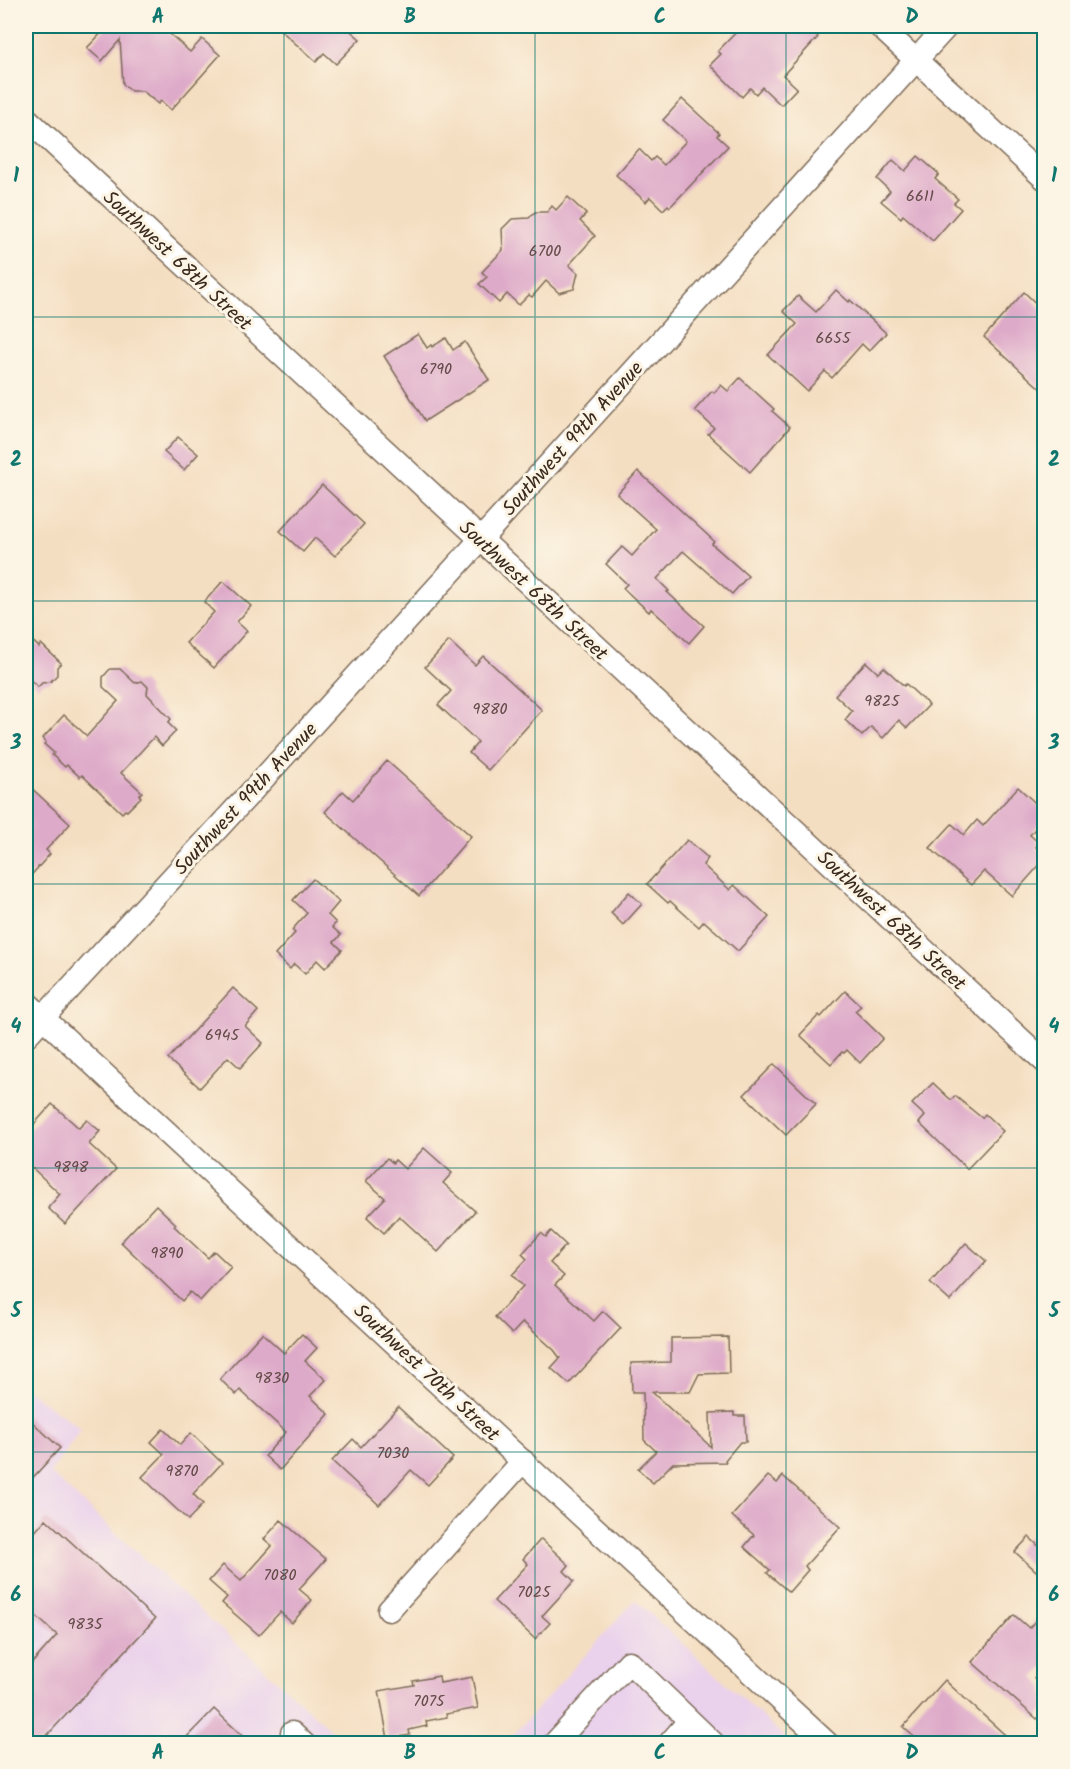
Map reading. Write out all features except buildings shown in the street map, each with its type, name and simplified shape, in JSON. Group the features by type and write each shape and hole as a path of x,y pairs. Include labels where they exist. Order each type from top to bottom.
{"street":[{"path":"879,26 1044,178"},
{"name":"Southwest 99th Avenue","path":"26,1036 245,799 947,26"},
{"name":"Southwest 68th Street","path":"26,118 1044,1061"},
{"name":"Southwest 70th Street","path":"26,1002 828,1743"},
{"path":"389,1610 523,1461"},
{"path":"554,1743 629,1662 714,1743"},
{"path":"669,1743 689,1721"}],"shaded area":[{"path":"26,1389 81,1429 50,1473 345,1743 26,1743"},
{"path":"635,1600 791,1743 505,1744"}]}
